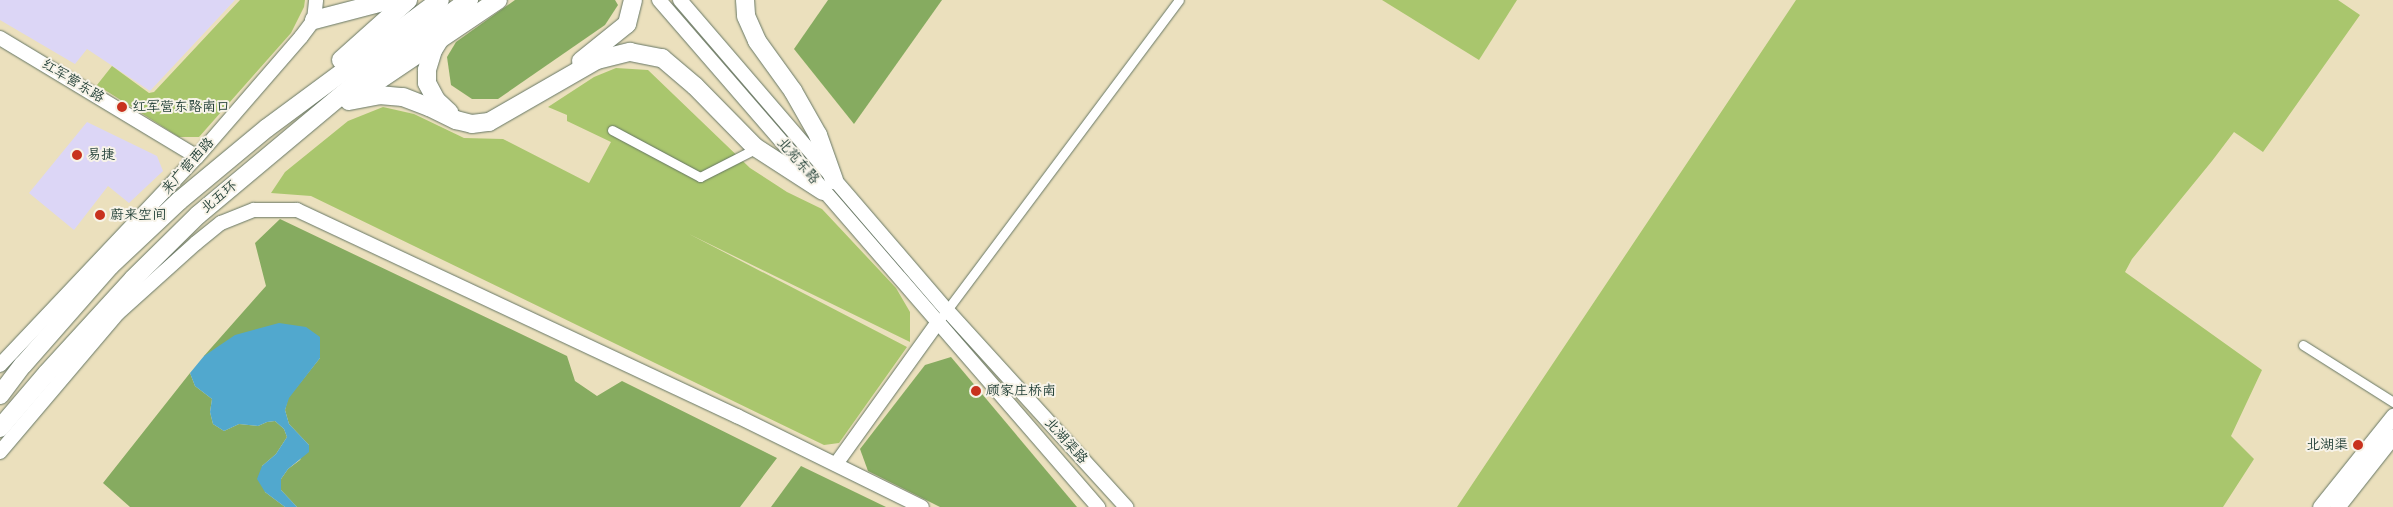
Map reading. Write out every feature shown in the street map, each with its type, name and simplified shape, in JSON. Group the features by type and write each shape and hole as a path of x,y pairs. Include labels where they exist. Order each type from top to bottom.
{"highway":[{"path":"314,20 391,0"},
{"path":"267,128 408,0"},
{"name":"北五环","path":"0,395 23,365 110,266 179,201 267,128 440,0"},
{"name":"北五环","path":"0,428 80,336 198,215 374,68 469,0"},
{"path":"316,116 348,101 498,0"},
{"path":"440,39 433,50 427,84 436,100 449,112 470,119 491,116 607,42 628,24 634,0"},
{"path":"745,0 746,16 757,41 793,91 818,135 829,185"},
{"path":"348,101 379,95 403,97 456,120 472,124 488,122 597,60 630,52 662,58 695,86 755,147 829,185"},
{"path":"0,385 23,365"}],"main road":[{"path":"2320,507 2393,416"},
{"path":"2337,507 2392,439"}],"street":[{"path":"314,20 316,0"},
{"name":"北苑东路","path":"660,0 829,185 946,309"},
{"name":"北苑东路","path":"680,0 938,322"},
{"path":"836,464 946,309 1179,0"},
{"name":"来广营西路","path":"0,365 197,157 302,37 314,20"},
{"name":"红军营东路","path":"0,38 197,157"},
{"path":"612,130 700,177 751,151"},
{"path":"0,452 118,313 221,223 254,210 297,210 585,347 737,416 922,507"},
{"name":"北湖渠路","path":"946,309 1126,507"},
{"name":"北湖渠路","path":"938,322 1098,507"},
{"path":"2303,345 2393,402"}],"shaded area":[{"path":"0,0 235,0 150,91 87,49 75,64 0,20"},
{"path":"87,122 157,156 163,171 129,203 108,186 74,230 29,193"}],"green space":[{"path":"240,0 305,0 304,7 291,33 199,137 179,137 97,85 112,66 149,93 154,92"},
{"path":"515,0 615,0 618,5 605,25 498,99 472,99 451,85 447,57 456,42"},
{"path":"828,0 942,0 854,124 794,49"},
{"path":"1382,0 1517,0 1479,60"},
{"path":"1796,0 2338,0 2360,15 2263,152 2234,132 2132,259 2125,272 2262,370 2231,436 2254,459 2223,507 1457,507"},
{"path":"616,68 648,70 750,168 787,192 822,209 896,288 910,312 910,342 689,234 907,347 839,443 824,445 311,196 271,193 285,172 348,121 383,107 414,114 464,138 503,139 589,183 611,142 567,121 567,115 548,107 594,77"},
{"path":"280,219 567,356 575,381 597,396 622,381 777,458 740,507 297,507 281,490 281,479 288,469 300,460 309,445 289,424 285,410 288,398 320,358 204,356 266,286 255,243"},
{"path":"951,357 1077,507 940,507 868,471 860,449 925,365"},
{"path":"190,373 195,386 212,399 210,412 213,424 224,431 239,424 258,426 275,421 284,429 287,437 276,454 262,466 265,492 285,507 130,507 103,483"},
{"path":"801,466 886,507 771,507"}],"water":[{"path":"279,323 306,327 320,337 320,358 289,398 285,410 289,424 309,445 309,452 288,469 281,479 281,490 297,507 285,507 265,492 257,479 262,466 276,454 287,437 284,429 275,421 258,426 239,424 224,431 213,424 210,412 212,399 195,386 190,373 204,356 235,335"}],"place":[{"name":"红军营东路南口","path":"122,107"},
{"name":"易捷","path":"77,155"},
{"name":"蔚来空间","path":"100,215"},
{"name":"顾家庄桥南","path":"976,391"},
{"name":"北湖渠","path":"2358,445"}]}
